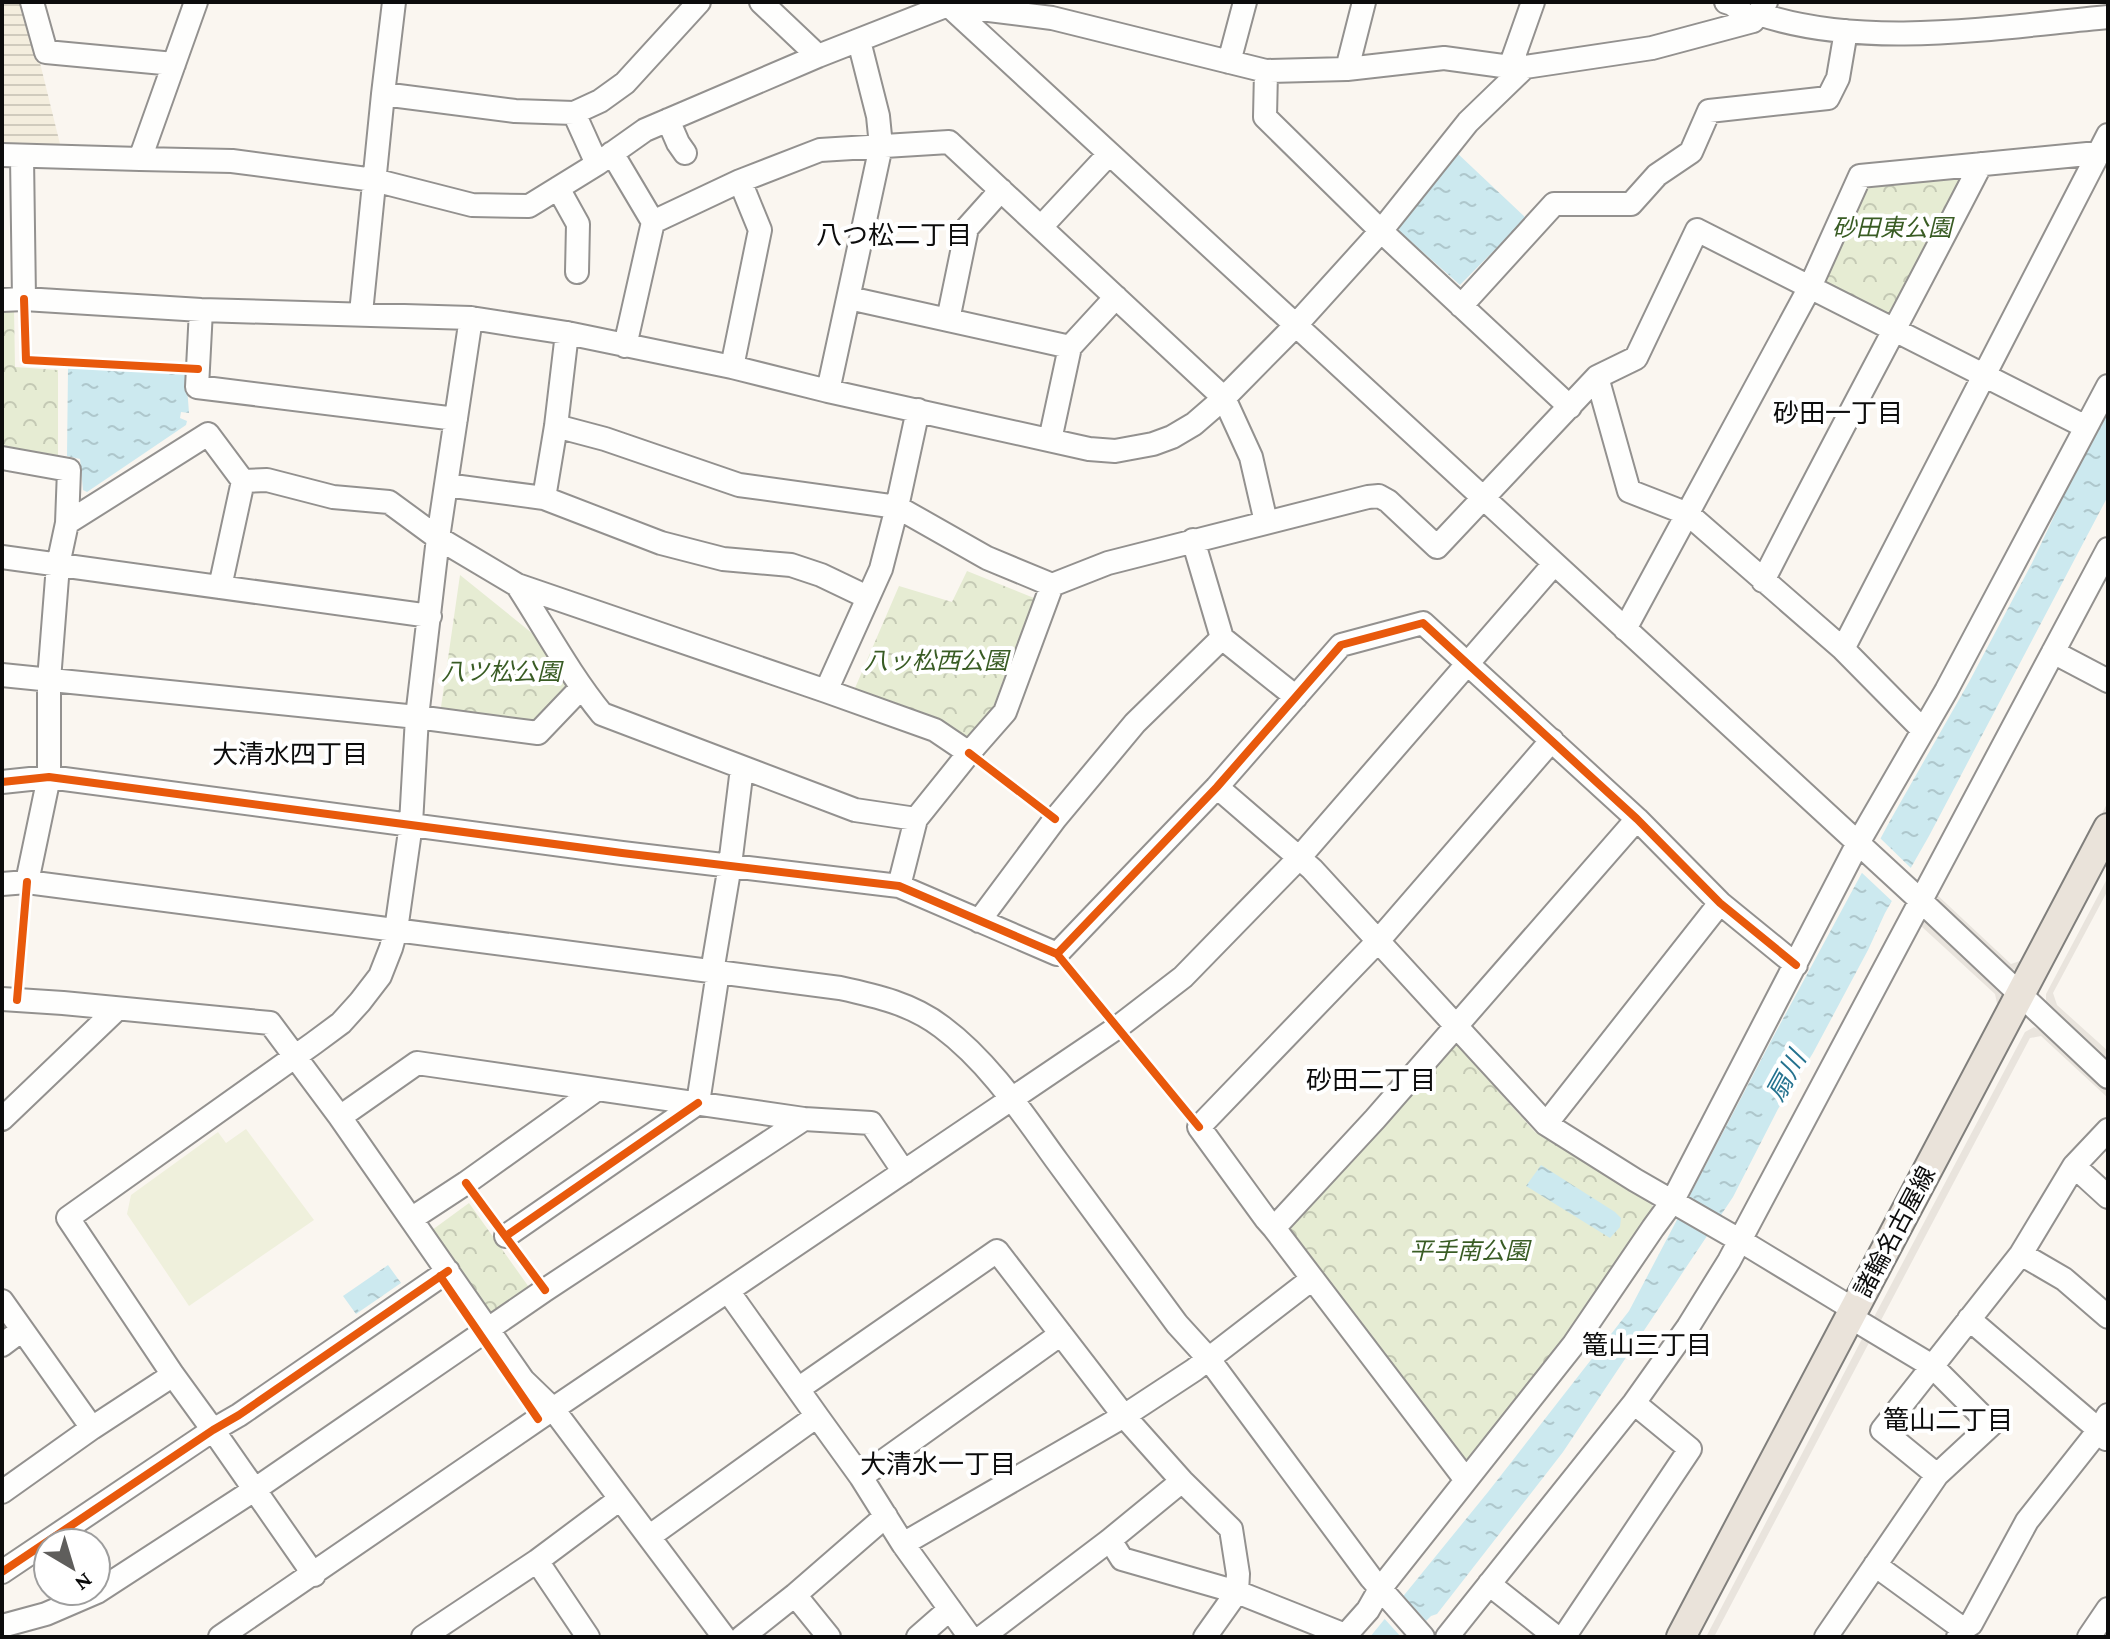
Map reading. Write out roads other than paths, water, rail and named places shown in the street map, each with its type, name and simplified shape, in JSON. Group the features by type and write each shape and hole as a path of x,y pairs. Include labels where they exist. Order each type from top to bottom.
{"main road":[{"name":"諸輪名古屋線","path":"2026,1001 2108,828"},
{"name":"諸輪名古屋線","path":"1681,1637 1858,1317 2026,1001 2108,860"},
{"name":"諸輪名古屋線","path":"1697,1637 1858,1317"}],"street":[{"path":"32,2 46,52 174,64"},
{"path":"140,159 196,2"},
{"path":"361,313 394,2"},
{"path":"383,94 515,111 574,113 600,101 625,83 699,2"},
{"path":"761,2 818,56"},
{"path":"1229,62 1245,2"},
{"path":"1347,69 1364,2"},
{"path":"1533,2 1518,67 1468,122 1381,231 1295,326 1224,398 1194,424 1153,444 1115,451 1089,449 732,367 567,333 471,318 201,310 13,299 12,156 232,161 374,180 472,205 529,206 645,130 946,4 1052,18 1266,71 1347,69 1444,58 1518,67 1652,48 1759,12"},
{"path":"1726,2 1779,21 1846,31 1937,32 2108,17"},
{"path":"946,4 2108,1077"},
{"path":"1461,306 1554,204 1631,204 1657,175 1691,152 1709,111 1828,98 1838,78 1846,31"},
{"path":"828,391 881,146 878,116 859,41"},
{"path":"1266,71 1265,117 1381,231 1570,407"},
{"path":"574,113 653,222 625,346"},
{"path":"668,120 685,153"},
{"path":"653,222 740,181 820,150 949,142 1224,398 1251,457 1266,522"},
{"path":"1625,629 1810,287 1860,176 2105,147"},
{"path":"1843,649 2105,147"},
{"path":"1041,227 1109,154"},
{"path":"1763,581 1981,164"},
{"path":"732,367 760,230 740,181"},
{"path":"558,188 578,224 577,272"},
{"path":"948,320 967,228 1001,190"},
{"path":"556,426 605,439 739,485 897,507 987,558 1052,585 1108,563 1368,497 1379,496 1388,501 1437,547 1597,377 1636,358 1697,230 2086,427"},
{"path":"1050,440 1070,347 1116,297"},
{"path":"849,298 1070,347"},
{"path":"201,310 197,387 456,419"},
{"path":"314,1575 173,1375 68,1218 341,1023 380,976 396,930 411,824 417,717 438,538 471,318"},
{"path":"544,498 567,333"},
{"path":"1597,377 1629,491 1688,514 1843,649 1922,729"},
{"path":"1110,1540 1122,1559 1237,1592 1344,1636 1368,1610 1387,1598 1466,1480 1574,1344 1653,1228 1678,1205 1796,965 1864,849 1922,729 1946,691 2108,386"},
{"path":"826,691 881,569 918,410"},
{"path":"67,523 208,434 243,481 220,587"},
{"path":"2,458 69,470 67,523 58,565 49,680 49,777 27,882"},
{"path":"243,481 267,480 333,497 389,502 438,538 517,585 935,730 969,753"},
{"path":"446,485 544,498 661,543 723,559 791,565 821,575 867,597"},
{"path":"1193,540 1222,638 1296,697"},
{"path":"1447,1637 1634,1403 1688,1327 1733,1236 1786,1153 1914,896 2108,549"},
{"path":"2,557 430,616"},
{"path":"220,1637 246,1630 314,1575 553,1409 1118,1027 1183,977 1299,858 1554,564"},
{"path":"517,585 581,688 602,714 855,810 916,819"},
{"path":"899,886 916,819 1005,712 1052,585"},
{"path":"2,782 49,777 622,853 899,886 1057,954 1217,787 1341,645 1423,623 1637,819 1720,903 1796,965"},
{"path":"979,921 1055,819 1135,723 1222,638"},
{"path":"2053,652 2108,681"},
{"path":"2,675 417,717 538,733 581,688"},
{"path":"1466,1480 1199,1127 1378,941 1552,740"},
{"path":"506,1236 698,1103 742,768"},
{"path":"1217,787 1312,869 1546,1124 1733,1236 1932,1366 1991,1425 1937,1475 1829,1636"},
{"path":"1274,1228 1375,1119 1637,819"},
{"path":"2,884 27,882 840,988 913,1008 968,1048 1012,1099 1177,1324 1208,1358 1387,1598 1423,1637"},
{"path":"1546,1124 1720,903"},
{"path":"2,999 270,1023 340,1117 523,1380 553,1409 724,1637"},
{"path":"2,1119 117,1009"},
{"path":"340,1117 417,1063 804,1119 871,1123 904,1172"},
{"path":"411,1219 596,1090"},
{"path":"2,1626 46,1614 97,1592 254,1490 804,1119"},
{"path":"1937,1475 1882,1430 2021,1254 2074,1166 2108,1130"},
{"path":"2074,1166 2108,1197"},
{"path":"798,1389 997,1251 1124,1416 1182,1481 1231,1529 1238,1574 1237,1592 1205,1637"},
{"path":"2021,1254 2064,1279 2108,1317"},
{"path":"2,1572 239,1415 448,1271"},
{"path":"903,1544 1124,1416 1194,1370 1312,1279"},
{"path":"728,1291 970,1637"},
{"path":"2,1301 92,1428"},
{"path":"1875,1565 1961,1633 1971,1624 2027,1521 2105,1429 1969,1319"},
{"path":"2,1345 22,1330"},
{"path":"861,1477 1061,1334"},
{"path":"2,1492 173,1375"},
{"path":"1564,1637 1690,1449 1634,1403"},
{"path":"650,1536 817,1416"},
{"path":"982,1637 1182,1481"},
{"path":"423,1637 537,1561 620,1499"},
{"path":"742,1637 886,1516"},
{"path":"537,1561 586,1636"},
{"path":"1489,1584 1556,1637"},
{"path":"795,1595 829,1637"},
{"path":"918,1637 950,1609"},
{"path":"2089,1637 2108,1609"}],"water":[{"path":"1456,152 1526,218 1460,285 1399,231 1400,225"},
{"path":"68,368 186,373 189,413 181,412 180,418 187,421 186,425 87,492 83,490 80,459 67,456"},
{"name":"扇川","path":"2108,410 2108,496 1813,1053 1778,1109 1733,1197 1563,1452 1437,1614 1410,1637 1370,1637 1629,1311 1891,819 1969,682"},
{"path":"1541,1165 1621,1218 1620,1227 1610,1238 1526,1186"},
{"path":"388,1265 401,1283 356,1314 343,1296"}],"district":[{"name":"八つ松二丁目","path":"894,235"},
{"name":"砂田一丁目","path":"1838,413"},
{"name":"大清水四丁目","path":"290,754"},
{"name":"砂田二丁目","path":"1371,1080"},
{"name":"篭山三丁目","path":"1647,1345"},
{"name":"篭山二丁目","path":"1948,1420"},
{"name":"大清水一丁目","path":"938,1464"}],"park label":[{"name":"砂田東公園","path":"1892,228"},
{"name":"八ッ松西公園","path":"936,661"},
{"name":"八ツ松公園","path":"501,672"},
{"name":"平手南公園","path":"1469,1251"}]}
